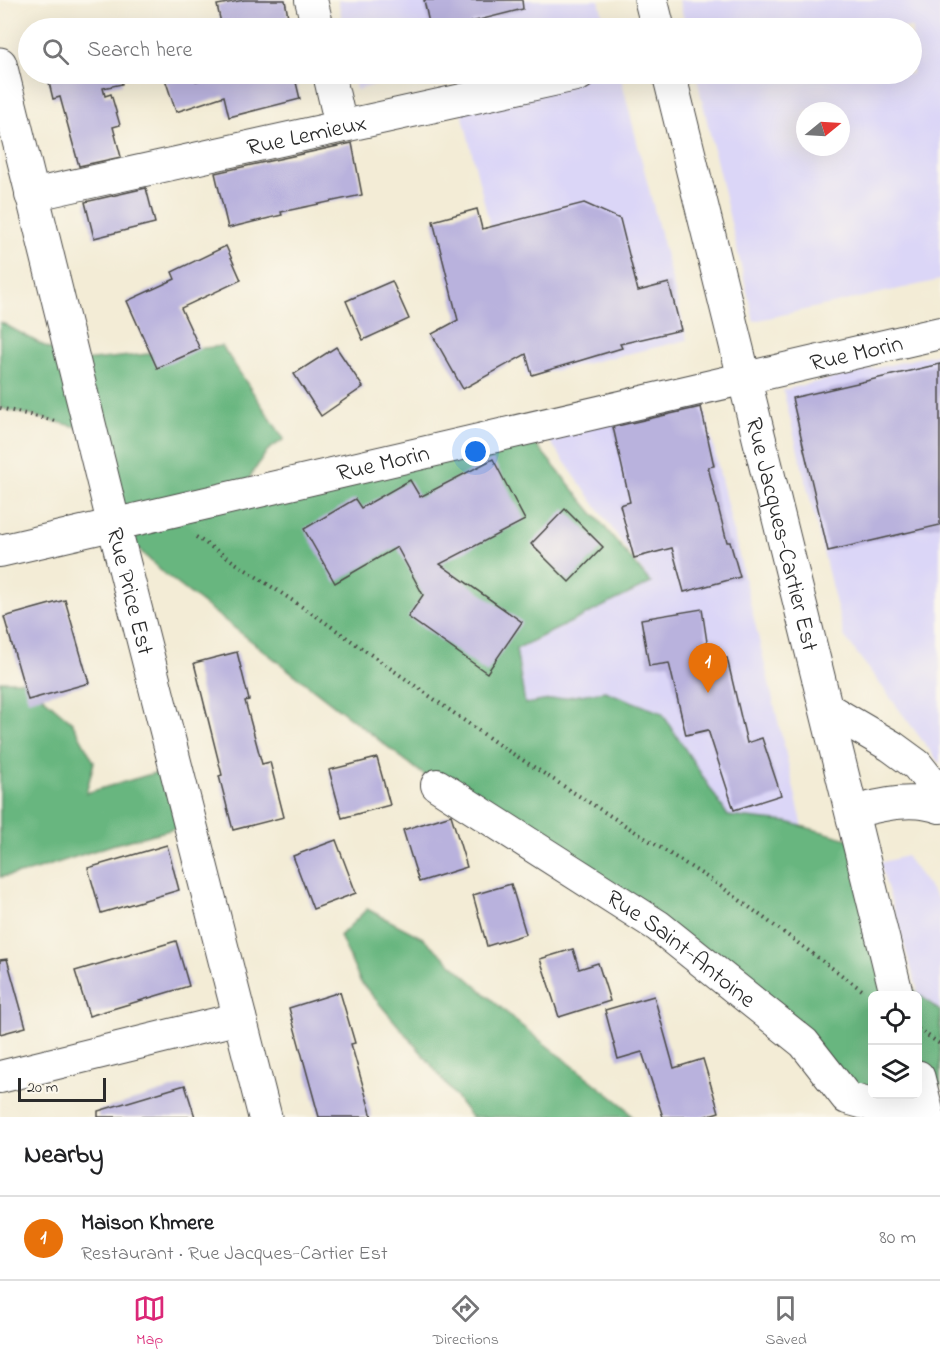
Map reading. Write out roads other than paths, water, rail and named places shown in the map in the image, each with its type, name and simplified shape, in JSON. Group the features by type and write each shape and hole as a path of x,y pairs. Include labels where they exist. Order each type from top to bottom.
{"street":[{"path":"311,0 316,18"},
{"path":"651,0 656,18"},
{"name":"Rue Price Est","path":"0,64 114,525 265,1117"},
{"path":"331,84 341,126"},
{"name":"Rue Lemieux","path":"31,195 534,84"},
{"name":"Rue Jacques-Cartier Est","path":"671,84 896,991"},
{"name":"Rue Morin","path":"0,551 940,333"},
{"path":"826,708 891,746 917,765 940,794"},
{"name":"Rue Saint-Antoine","path":"437,786 658,926 804,1043 847,1098 914,1117"},
{"path":"852,812 898,802 919,801 940,807"},
{"path":"0,1077 240,1018"},
{"path":"922,1095 927,1117"}],"place":[{"name":"Maison Khmere","path":"708,693"}]}
